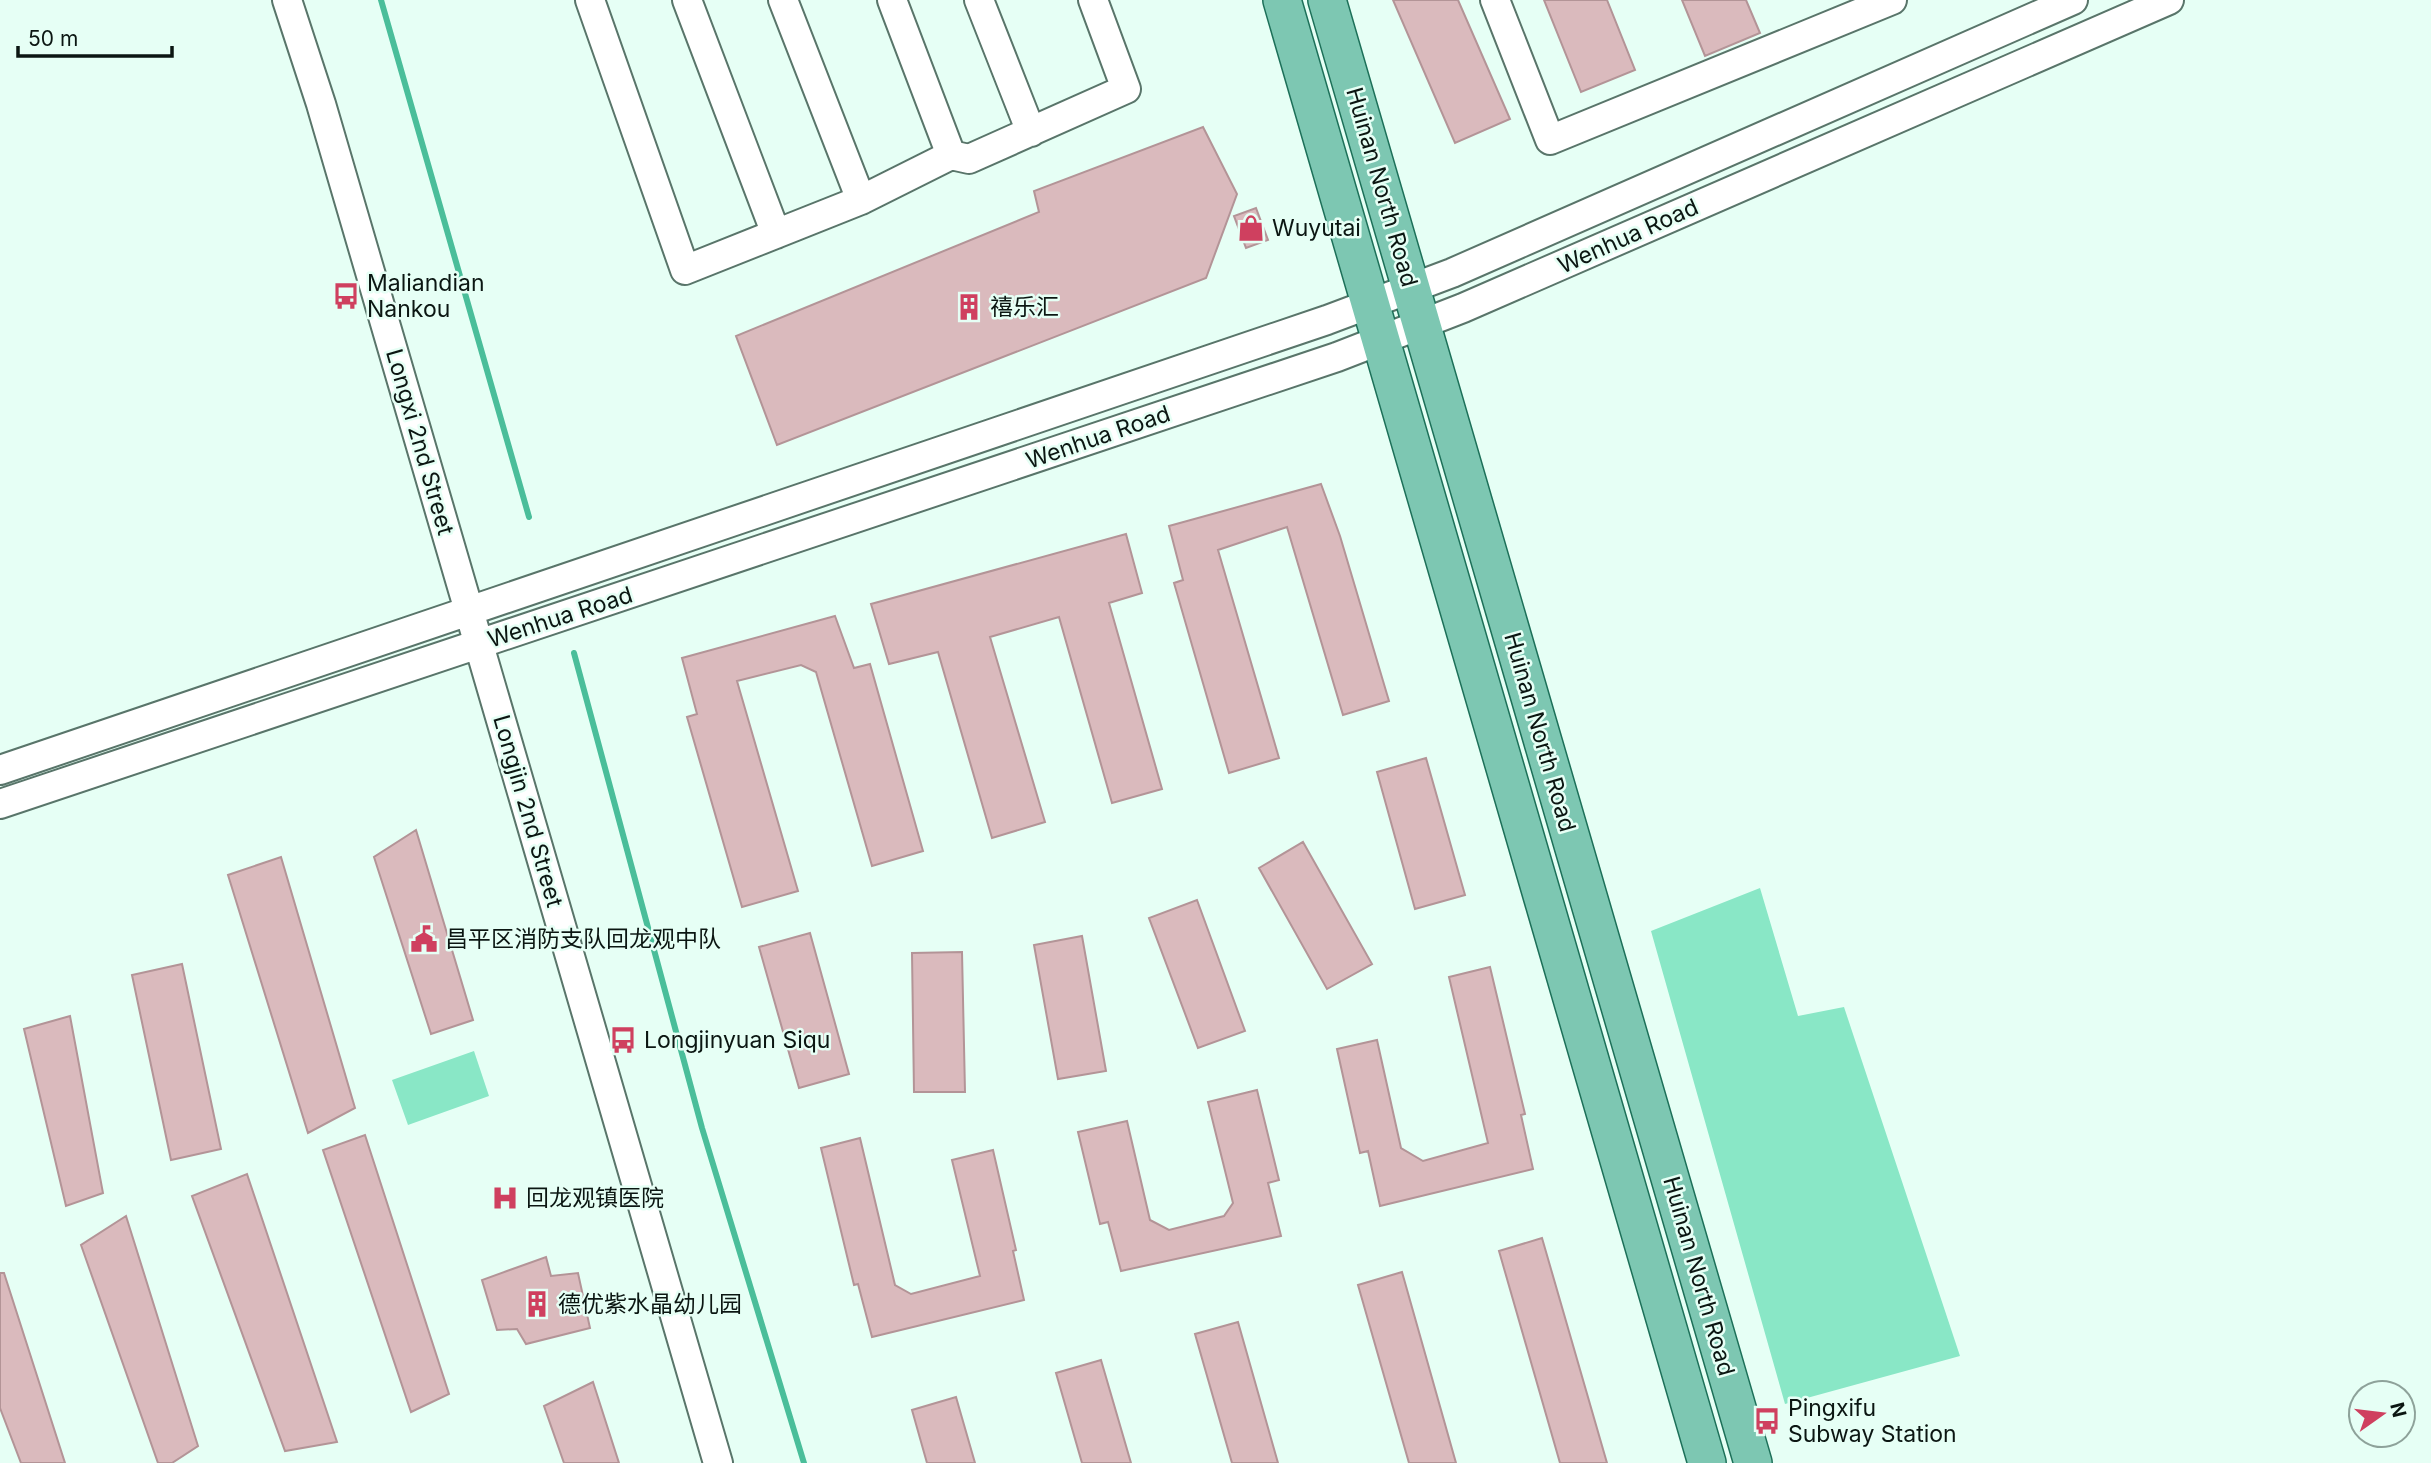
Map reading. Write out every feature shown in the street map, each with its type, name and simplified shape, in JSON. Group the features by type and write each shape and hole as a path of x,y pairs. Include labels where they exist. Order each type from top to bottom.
{"main road":[{"name":"Huinan North Road","path":"1282,0 1707,1463"},
{"name":"Huinan North Road","path":"1327,0 1753,1463"}],"street":[{"name":"Longxi 2nd Street","path":"287,0 321,104 479,644"},
{"path":"590,0 685,270 861,200 951,155 968,159 1126,89 1093,0"},
{"path":"687,0 776,234"},
{"path":"783,0 861,200"},
{"path":"892,0 951,155"},
{"path":"979,0 1031,132"},
{"path":"1495,0 1550,140 1892,0"},
{"name":"Wenhua Road","path":"0,770 1411,289 2073,0"},
{"name":"Wenhua Road","path":"0,804 1337,357 1422,324 2169,0"},
{"name":"Longjin 2nd Street","path":"479,644 718,1463"}],"green space":[{"path":"1760,888 1798,1016 1844,1007 1960,1356 1785,1404 1651,931"},
{"path":"474,1051 489,1096 408,1125 392,1080"}],"building":[{"path":"1393,0 1458,0 1510,119 1455,143"},
{"path":"1544,0 1607,0 1635,70 1581,92"},
{"path":"1682,0 1746,0 1760,33 1705,56"},
{"name":"禧乐汇","path":"1203,127 1237,194 1206,278 777,445 736,336 1039,212 1034,191"},
{"name":"Wuyutai","path":"1256,208 1268,240 1246,248 1234,216"},
{"path":"1321,484 1340,536 1389,701 1343,715 1287,527 1218,550 1279,758 1229,773 1174,583 1183,580 1169,526"},
{"path":"1126,534 1142,593 1109,603 1162,789 1112,803 1059,617 990,637 1045,822 992,838 938,652 889,664 871,604"},
{"path":"835,616 854,668 870,664 923,851 872,866 816,672 801,665 737,681 798,891 742,907 687,717 697,714 682,658"},
{"path":"1426,758 1465,895 1415,909 1377,772"},
{"name":"昌平区消防支队回龙观中队","path":"416,830 473,1020 431,1034 374,857"},
{"path":"1303,842 1372,964 1327,989 1259,868"},
{"path":"281,857 355,1108 308,1133 228,875"},
{"path":"1197,900 1245,1031 1198,1048 1149,918"},
{"path":"810,933 849,1074 799,1088 759,947"},
{"path":"1082,936 1106,1071 1058,1079 1034,945"},
{"path":"962,952 965,1092 914,1092 912,953"},
{"path":"182,964 221,1149 171,1160 132,975"},
{"path":"1490,967 1525,1114 1521,1115 1533,1169 1380,1206 1368,1151 1360,1153 1337,1049 1377,1040 1401,1148 1423,1161 1488,1143 1449,977"},
{"path":"70,1016 103,1193 66,1206 24,1029"},
{"path":"1257,1090 1279,1180 1268,1183 1281,1236 1121,1271 1108,1222 1100,1224 1078,1132 1127,1121 1150,1220 1169,1230 1224,1216 1233,1203 1208,1102"},
{"path":"365,1135 449,1394 411,1412 323,1150"},
{"path":"860,1138 895,1285 911,1294 980,1276 952,1160 993,1150 1016,1250 1013,1251 1024,1300 872,1337 858,1284 854,1285 821,1148"},
{"path":"247,1174 337,1442 285,1451 192,1196"},
{"path":"126,1216 198,1446 172,1463 158,1463 81,1245"},
{"path":"1542,1238 1607,1463 1560,1463 1499,1251"},
{"name":"德优紫水晶幼儿园","path":"546,1257 551,1276 578,1273 590,1328 526,1344 517,1329 497,1330 482,1280"},
{"path":"1402,1272 1456,1463 1409,1463 1358,1285"},
{"path":"0,1273 4,1273 65,1463 21,1463 0,1408"},
{"path":"1238,1322 1278,1463 1232,1463 1195,1334"},
{"path":"1101,1360 1131,1463 1082,1463 1056,1373"},
{"path":"593,1382 619,1463 564,1463 544,1406"},
{"path":"956,1397 975,1463 927,1463 912,1410"}],"waterway":[{"path":"381,0 529,517"},
{"path":"574,653 702,1128 804,1463"}],"place":[{"name":"Wuyutai","path":"1251,228"},
{"name":"Maliandian Nankou","path":"346,296"},
{"name":"禧乐汇","path":"969,307"},
{"name":"昌平区消防支队回龙观中队","path":"424,939"},
{"name":"Longjinyuan Siqu","path":"623,1040"},
{"name":"回龙观镇医院","path":"505,1198"},
{"name":"德优紫水晶幼儿园","path":"537,1304"},
{"name":"Pingxifu Subway Station","path":"1767,1421"}]}
